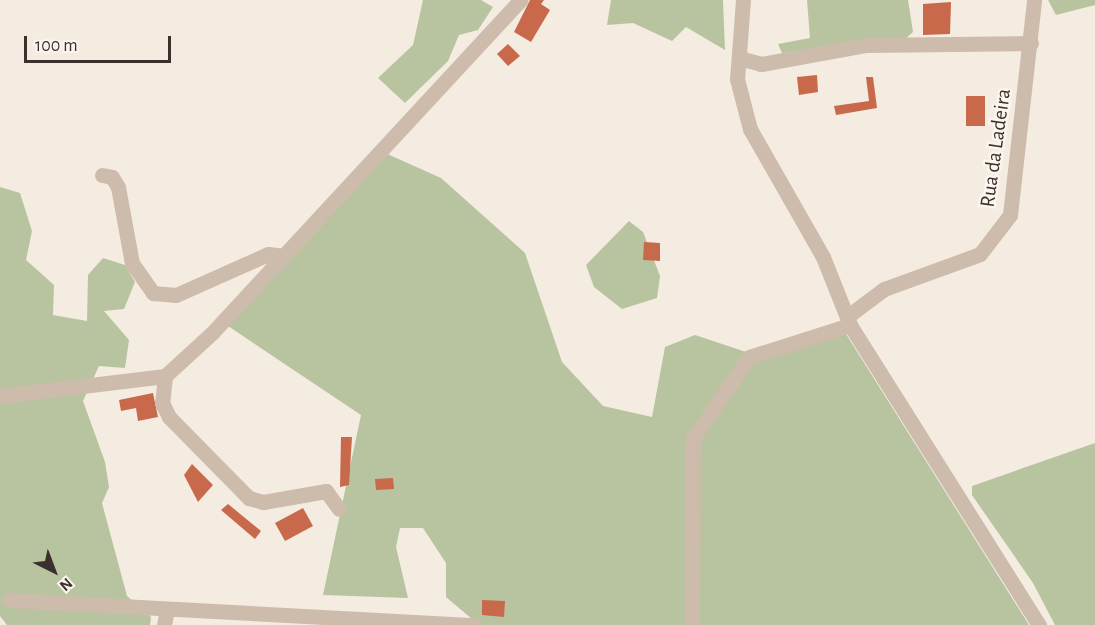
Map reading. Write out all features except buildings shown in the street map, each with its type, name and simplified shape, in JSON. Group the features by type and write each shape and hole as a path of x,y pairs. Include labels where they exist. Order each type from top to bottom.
{"street":[{"path":"0,396 165,376 284,256 520,0"},
{"path":"743,0 739,97 750,129 823,256 849,320 1039,625"},
{"name":"Rua da Ladeira","path":"692,625 693,438 748,357 849,320 884,289 980,254 998,236 1015,198 1034,0"},
{"path":"740,58 761,64 866,45 1031,43"},
{"path":"102,175 112,177 118,187 132,263 153,293 176,295 268,254 284,256"},
{"path":"165,376 162,403 169,417 249,498 263,502 326,491 339,509"},
{"path":"10,600 166,618 474,625"}],"green space":[{"path":"423,0 481,0 493,7 478,30 459,35 448,61 405,103 378,78 413,45"},
{"path":"611,0 723,0 725,50 686,27 672,41 633,23 607,25"},
{"path":"807,0 908,0 913,32 905,39 782,53 778,44 810,38"},
{"path":"1048,0 1095,0 1095,5 1056,15"},
{"path":"385,153 441,178 525,253 562,362 603,406 652,417 665,347 695,335 746,352 846,334 1029,625 479,625 446,597 446,563 423,528 400,528 396,547 408,598 323,595 361,415 228,326"},
{"path":"0,187 20,193 32,231 26,260 54,285 53,315 87,321 88,275 103,258 125,265 135,282 124,309 104,311 129,340 125,368 99,366 83,401 105,462 109,487 102,503 127,596 151,617 150,625 7,625 0,616"},
{"path":"629,221 643,232 660,276 657,298 622,309 594,287 586,265"},
{"path":"1095,443 1095,625 1055,625 1033,583 972,495 972,486"}]}
